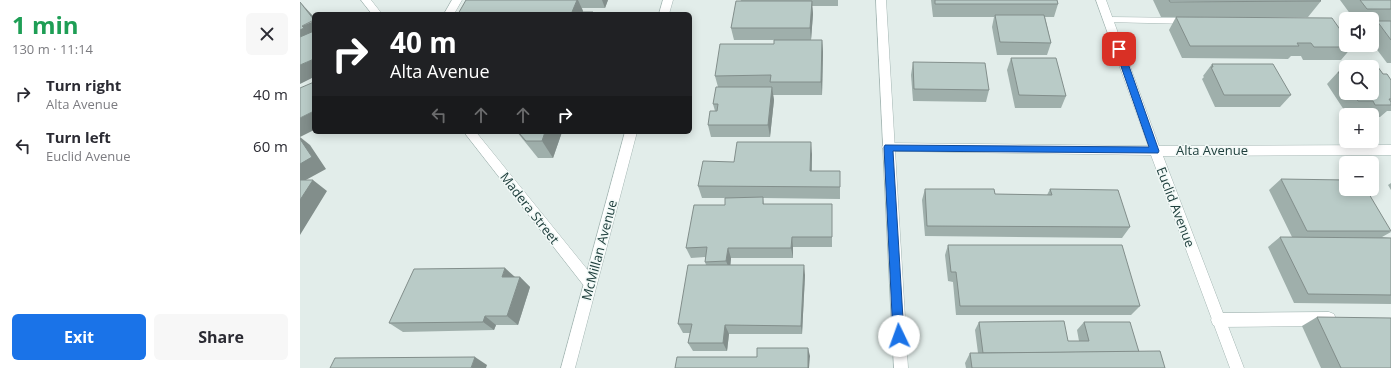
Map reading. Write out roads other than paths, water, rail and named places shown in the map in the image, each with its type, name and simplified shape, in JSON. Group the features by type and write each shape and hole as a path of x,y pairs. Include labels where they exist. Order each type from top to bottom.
{"street":[{"path":"366,0 375,12"},
{"path":"450,12 457,0"},
{"path":"665,12 668,0"},
{"path":"881,0 900,368"},
{"name":"Euclid Avenue","path":"1101,0 1154,151 1237,368"},
{"path":"1109,20 1197,21"},
{"name":"Madera Street","path":"472,134 590,283"},
{"name":"McMillan Avenue","path":"568,368 630,134"},
{"name":"Alta Avenue","path":"888,147 1154,151 1391,150"},
{"path":"1218,320 1346,319"}]}
